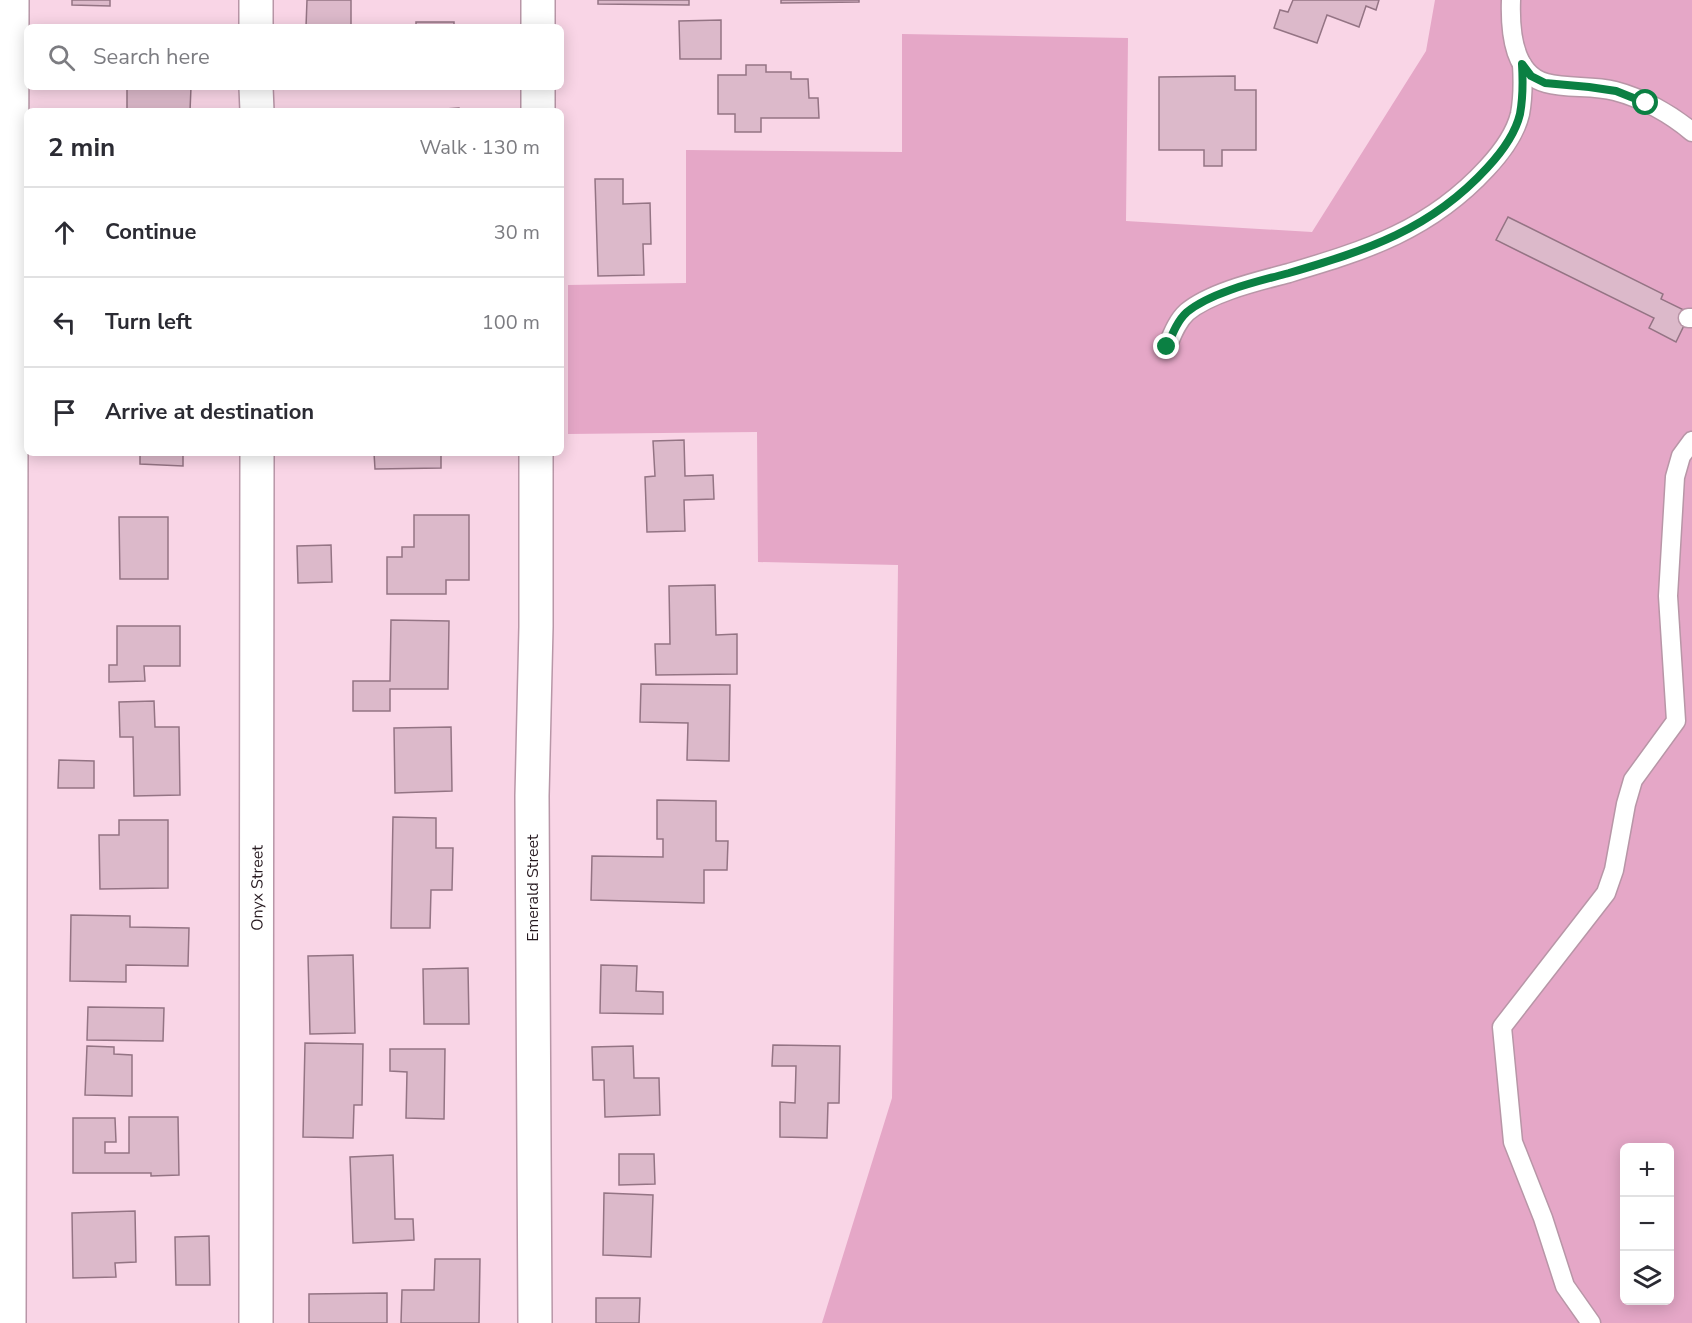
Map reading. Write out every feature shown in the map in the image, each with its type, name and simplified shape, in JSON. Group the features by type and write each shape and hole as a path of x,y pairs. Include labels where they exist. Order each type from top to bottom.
{"street":[{"path":"9,1323 12,0"},
{"path":"256,0 256,24"},
{"path":"538,0 538,24"},
{"path":"256,90 256,108"},
{"path":"538,90 538,108"},
{"name":"Onyx Street","path":"256,1323 257,456"},
{"name":"Emerald Street","path":"535,1323 532,796 536,615 536,456"}],"lane":[{"path":"1511,0 1513,35 1519,60 1531,76 1545,83 1616,91 1646,103 1692,132"},
{"path":"1167,347 1179,320 1199,304 1238,288 1359,252 1412,229 1443,208 1473,183 1497,158 1510,138 1521,106 1522,64"},
{"path":"1591,1323 1565,1286 1543,1218 1513,1142 1502,1027 1606,893 1614,870 1626,804 1633,780 1676,721 1668,597 1675,477 1682,456 1692,441"}],"shaded area":[{"path":"1435,0 1692,0 1692,1323 822,1323 892,1098 898,565 758,562 757,432 568,434 568,285 686,283 686,150 902,152 902,34 1128,38 1126,221 1312,232 1426,51"}],"building":[{"path":"72,0 110,0 110,6 72,5"},
{"path":"307,0 351,0 351,24 306,24"},
{"path":"598,0 689,0 689,5 598,4"},
{"path":"781,0 859,0 859,2 781,3"},
{"path":"1293,0 1379,0 1376,10 1366,6 1359,27 1327,15 1317,43 1274,28 1280,10 1288,12"},
{"path":"721,20 721,59 680,59 679,21"},
{"path":"416,22 454,22 454,24 416,24"},
{"path":"746,65 766,65 766,72 791,72 791,79 808,79 809,98 818,98 819,118 761,118 761,132 735,132 735,114 718,114 718,75 746,75"},
{"path":"1235,76 1235,90 1256,90 1256,150 1222,150 1222,166 1204,166 1204,150 1159,150 1159,77"},
{"path":"127,90 191,90 190,108 127,108"},
{"path":"595,179 623,179 623,204 650,203 651,244 643,244 644,275 598,276"},
{"path":"1508,217 1663,294 1661,299 1690,313 1676,342 1649,328 1654,318 1496,240"},
{"path":"684,440 685,476 713,475 714,499 684,500 685,531 647,532 645,477 655,476 653,441"},
{"path":"140,456 183,456 183,466 140,464"},
{"path":"374,456 441,456 441,468 375,469"},
{"path":"414,515 469,515 469,580 446,580 446,594 387,594 387,557 402,557 402,547 414,547"},
{"path":"119,517 168,517 168,579 120,579"},
{"path":"331,545 332,582 298,583 297,546"},
{"path":"715,585 716,635 737,634 737,674 656,675 655,644 670,644 669,586"},
{"path":"391,620 449,621 448,689 390,689 390,711 353,711 353,681 390,681"},
{"path":"117,626 180,626 180,666 144,666 145,681 109,682 109,665 117,665"},
{"path":"641,684 730,685 729,761 687,760 688,723 640,722"},
{"path":"154,701 155,727 179,727 180,795 134,796 133,737 120,737 119,702"},
{"path":"451,727 452,791 395,793 394,728"},
{"path":"59,760 94,761 94,788 58,788"},
{"path":"657,800 716,801 716,841 728,841 727,870 704,870 704,903 591,900 592,856 663,857 663,839 657,839"},
{"path":"393,817 436,818 436,848 453,848 452,890 431,890 430,928 391,928"},
{"path":"119,820 168,820 168,888 100,889 99,835 119,835"},
{"path":"71,915 130,916 130,927 189,928 188,966 126,965 126,982 70,981"},
{"path":"353,955 355,1033 310,1034 308,956"},
{"path":"601,965 637,966 636,991 663,992 663,1014 600,1013"},
{"path":"468,968 469,1024 424,1024 423,969"},
{"path":"88,1007 164,1008 163,1041 87,1040"},
{"path":"305,1043 363,1044 362,1105 354,1105 353,1138 303,1137"},
{"path":"773,1045 840,1046 839,1103 828,1103 827,1138 780,1137 780,1102 795,1103 796,1066 772,1066"},
{"path":"87,1046 114,1047 114,1054 132,1055 132,1096 85,1095"},
{"path":"633,1046 634,1078 659,1078 660,1115 605,1117 604,1080 593,1080 592,1047"},
{"path":"390,1049 445,1049 444,1119 406,1118 407,1072 390,1071"},
{"path":"129,1117 178,1117 179,1175 73,1173 73,1118 115,1118 116,1142 105,1142 105,1153 129,1153"},
{"path":"619,1154 654,1154 655,1184 619,1185"},
{"path":"393,1155 395,1219 413,1219 414,1240 353,1243 350,1157"},
{"path":"604,1193 653,1195 651,1257 603,1255"},
{"path":"135,1211 136,1262 115,1263 116,1277 73,1278 72,1213"},
{"path":"209,1236 210,1285 176,1285 175,1237"},
{"path":"435,1259 480,1259 479,1323 401,1323 402,1290 434,1290"},
{"path":"387,1293 387,1323 309,1323 309,1294"},
{"path":"596,1298 640,1298 639,1323 596,1323"}],"route":[{"path":"1167,347 1179,320 1199,304 1238,288 1359,252 1412,229 1443,208 1473,183 1497,158 1510,138 1521,106 1522,64 1531,76 1545,83 1616,91 1646,103"}]}
